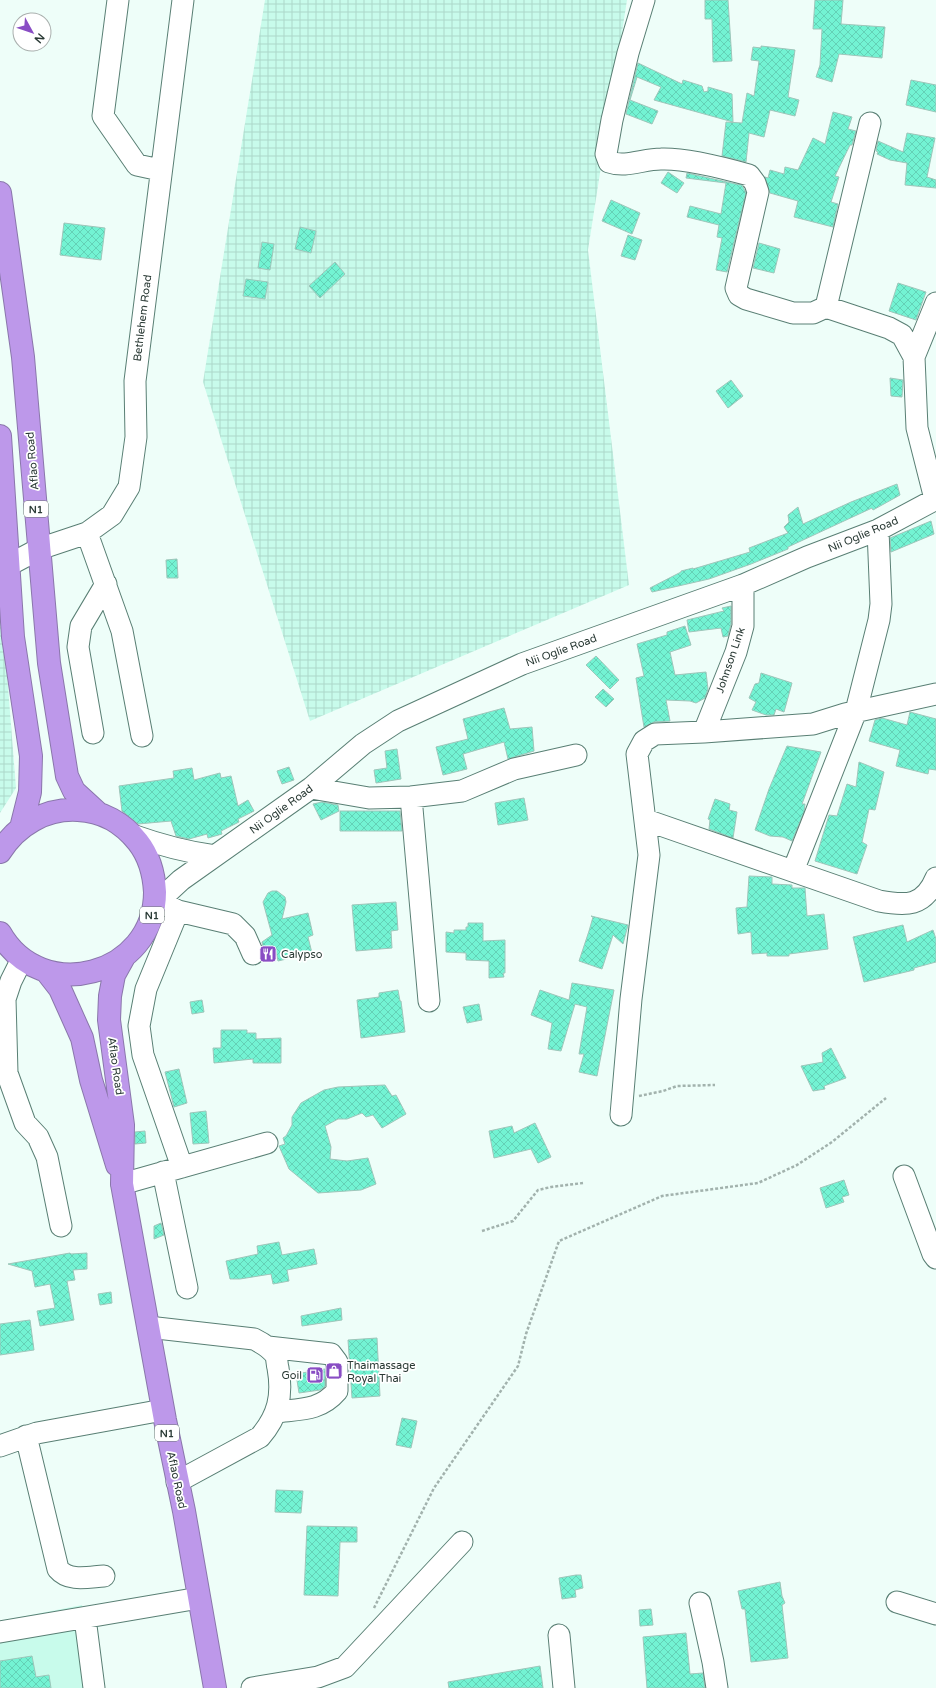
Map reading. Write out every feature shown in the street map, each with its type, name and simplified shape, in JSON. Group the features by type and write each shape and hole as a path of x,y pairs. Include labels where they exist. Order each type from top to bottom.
{"highway":[{"name":"Aflao Road","path":"0,192 23,356 49,663 67,776 74,791 98,813"},
{"path":"0,437 5,575 12,637 31,756 30,792 21,828"},
{"name":"N1","path":"0,852 10,837 21,828 44,814 58,811 78,810 98,813 122,826 132,835 148,858 155,884 156,907 142,936 124,957 100,970 87,974 66,975 46,971 22,959 0,933"},
{"name":"Aflao Road","path":"122,1181 124,1125 109,1020 110,996 114,975 124,957"},
{"name":"Aflao Road","path":"46,971 60,989 82,1038 91,1080 122,1181 214,1688"}],"street":[{"path":"118,0 103,116 137,165 160,170"},
{"name":"Bethlehem Road","path":"5,575 39,549 88,533 112,515 129,487 136,437 135,381 182,0"},
{"path":"644,0 628,53 612,120 606,154 609,162 618,165 660,159 674,159 749,174 755,183 758,192 736,288 739,295 746,299 793,313 813,313 826,307 889,328 902,335 914,357"},
{"path":"826,307 870,123"},
{"path":"936,303 914,357 917,428 936,499"},
{"name":"Nii Oglie Road","path":"156,907 180,880 311,788 363,744 398,720 522,664 743,585 807,557 878,530 936,499"},
{"path":"793,871 856,711 879,620 881,604 878,530"},
{"path":"88,533 122,630 142,736"},
{"path":"93,733 78,647 81,626 106,584"},
{"name":"Johnson Link","path":"704,732 736,652 743,626 743,585"},
{"path":"622,1108 631,999 649,855 637,754 644,741 655,734 813,724 856,711 936,694"},
{"path":"311,788 369,798 410,797 462,791 514,770 576,755"},
{"path":"410,797 429,1001"},
{"path":"646,820 879,901 899,905 915,903 932,887 936,878"},
{"path":"132,835 169,848 215,856"},
{"path":"156,907 232,924 246,936 253,954"},
{"path":"178,911 146,989 139,1026 142,1055 173,1170 187,1288"},
{"path":"22,959 5,977 7,1073 25,1123 38,1137 47,1157 60,1226"},
{"path":"122,1181 173,1170 267,1143"},
{"path":"904,1176 933,1254 936,1258"},
{"path":"148,1326 254,1339 268,1347 276,1356 281,1386 276,1412 269,1427 260,1437 177,1482"},
{"path":"268,1347 331,1354 337,1362 337,1391 331,1398 319,1406 276,1412"},
{"path":"0,1446 26,1436 50,1430 163,1410"},
{"path":"26,1436 58,1569 62,1574 69,1578 104,1576"},
{"path":"252,1688 318,1676 345,1668 462,1542"},
{"path":"0,1632 198,1598"},
{"path":"897,1602 936,1614"},
{"path":"700,1603 717,1688"},
{"path":"85,1618 94,1688"},
{"path":"559,1635 564,1688"}],"path":[{"path":"622,1108 654,1092 663,1091 677,1086 715,1085"},
{"path":"372,1612 434,1488 518,1366 528,1327 559,1241 662,1196 758,1183 797,1165 832,1142 886,1098"},
{"path":"482,1231 513,1221 538,1190 551,1186 582,1183"}],"shaded area":[{"path":"265,0 627,0 588,250 629,585 310,721 203,382"},
{"path":"0,585 16,788 0,813"},
{"path":"82,1605 95,1688 0,1688 0,1621"}],"building":[{"path":"705,0 728,0 732,61 713,62 712,19 705,19"},
{"path":"815,0 843,0 841,24 885,27 882,58 839,54 832,82 816,77 820,65 822,29 813,29"},
{"path":"761,46 795,50 788,97 799,100 795,116 770,110 764,137 749,133 746,162 722,156 726,122 742,123 747,93 754,96 759,61 751,60 753,47 761,48"},
{"path":"638,63 682,84 683,80 702,86 704,92 708,91 708,87 732,94 733,122 654,100 661,87 637,77 630,100 658,111 652,124 626,114"},
{"path":"911,80 936,85 936,112 906,105"},
{"path":"833,112 852,117 848,129 856,131 852,145 850,145 835,176 839,177 831,202 838,204 833,227 794,217 798,201 770,193 765,177 768,178 770,170 784,174 785,167 798,170 813,138 825,144"},
{"path":"907,133 935,138 927,177 936,180 936,188 905,185 907,163 890,160 877,154 878,152 876,151 878,141 903,152"},
{"path":"668,172 684,183 677,193 661,183"},
{"path":"687,173 742,185 746,193 727,272 716,270 722,238 717,237 719,225 687,217 690,206 721,214 726,183 686,178"},
{"path":"611,200 640,213 632,234 602,221"},
{"path":"64,223 105,228 101,260 60,255"},
{"path":"300,227 316,231 311,253 295,249"},
{"path":"628,235 642,240 635,260 621,256"},
{"path":"262,242 274,244 270,270 258,268"},
{"path":"759,243 780,249 774,273 753,268"},
{"path":"335,262 345,274 320,298 309,286"},
{"path":"246,279 268,282 265,299 243,296"},
{"path":"898,283 926,292 916,320 889,311"},
{"path":"890,378 903,380 902,397 891,396"},
{"path":"731,380 743,396 728,408 716,391"},
{"path":"897,484 900,495 873,510 872,508 788,547 788,549 709,579 652,592 650,588 681,571 693,569 750,552 749,548 788,533 784,527 789,522 788,515 798,507 803,524 851,502"},
{"path":"931,521 934,534 891,552 890,538"},
{"path":"177,559 178,578 167,578 166,560"},
{"path":"731,606 731,624 728,636 723,637 721,628 689,632 687,620 724,611 722,608"},
{"path":"685,626 691,645 670,652 675,675 706,672 708,689 705,698 696,703 690,701 666,700 670,721 654,722 644,727 636,678 644,676 637,644 667,635 667,632"},
{"path":"596,656 619,680 610,689 586,665"},
{"path":"761,673 792,683 784,712 776,709 774,715 766,715 752,710 756,702 749,698 755,684 759,683"},
{"path":"603,689 614,699 606,707 595,697"},
{"path":"504,708 510,729 532,727 534,751 508,759 504,742 463,754 467,769 443,775 436,747 468,739 463,719"},
{"path":"910,712 936,719 936,770 929,769 928,774 896,766 900,750 869,741 875,720 882,718 907,725"},
{"path":"787,746 821,752 802,804 805,804 804,812 792,841 783,837 770,836 755,830 769,789"},
{"path":"397,749 401,779 376,783 374,770 387,768 385,751"},
{"path":"859,762 884,772 875,810 869,809 862,842 867,845 857,874 815,861 829,815 837,816 847,784 856,787"},
{"path":"289,767 294,780 282,784 277,771"},
{"path":"192,768 194,780 220,773 221,778 231,776 238,806 248,800 254,811 238,819 239,822 221,831 222,834 208,838 207,834 189,839 176,836 171,821 138,824 122,811 119,786 174,778 173,771"},
{"path":"524,798 528,820 498,825 495,803"},
{"path":"715,799 730,804 729,810 737,812 733,838 709,829 710,820 708,819"},
{"path":"322,802 338,805 339,811 321,820 313,804"},
{"path":"340,811 400,811 402,831 340,831"},
{"path":"749,876 772,877 772,884 792,885 792,888 805,888 807,916 824,914 828,949 789,954 789,956 767,956 767,953 752,954 751,932 738,934 736,908 747,907"},
{"path":"277,891 285,897 286,902 282,919 308,913 313,935 308,937 312,953 278,961 276,952 264,951 262,942 272,935 263,902 268,893"},
{"path":"396,902 398,930 391,931 392,948 356,951 352,905"},
{"path":"591,916 628,925 623,944 613,935 602,969 579,961 593,917"},
{"path":"468,923 483,923 483,941 505,940 504,977 489,978 489,961 466,960 466,953 446,952 446,932 454,933 454,930 466,930"},
{"path":"903,925 907,942 933,930 936,939 936,962 914,968 914,970 864,982 853,937"},
{"path":"572,983 614,990 597,1076 579,1072 584,1054 579,1054 587,1007 575,1004 561,1051 548,1049 552,1023 531,1015 540,990 569,1000"},
{"path":"398,990 405,1032 361,1038 357,1000 379,997 379,993"},
{"path":"202,1000 204,1012 192,1014 190,1002"},
{"path":"479,1004 482,1020 467,1023 463,1007"},
{"path":"221,1030 247,1030 247,1033 256,1033 256,1039 281,1038 281,1063 253,1063 253,1059 214,1063 213,1048 221,1048"},
{"path":"831,1048 846,1078 824,1086 825,1089 813,1091 801,1066 823,1062 822,1053"},
{"path":"179,1069 187,1103 174,1107 165,1072"},
{"path":"385,1085 392,1096 396,1095 406,1114 382,1128 373,1115 366,1117 362,1113 347,1119 338,1119 325,1126 331,1147 330,1159 347,1161 368,1158 376,1184 361,1190 318,1193 289,1169 279,1146 285,1144 283,1138 286,1136 292,1125 292,1117 301,1103 324,1090 338,1087"},
{"path":"206,1111 209,1143 193,1144 190,1113"},
{"path":"535,1123 551,1157 538,1163 531,1149 494,1158 489,1131 512,1126 514,1133"},
{"path":"145,1131 146,1143 135,1144 135,1132"},
{"path":"844,1180 849,1195 842,1197 844,1202 826,1208 820,1188"},
{"path":"161,1223 164,1235 154,1239 154,1226"},
{"path":"279,1242 282,1255 314,1249 317,1264 287,1270 289,1281 273,1284 271,1274 240,1279 230,1279 226,1261 258,1254 257,1246"},
{"path":"70,1253 87,1253 87,1269 73,1270 75,1280 67,1281 74,1320 40,1326 37,1311 55,1308 50,1284 35,1287 32,1271 8,1264"},
{"path":"111,1292 112,1303 100,1305 98,1294"},
{"path":"341,1308 342,1320 302,1326 301,1316"},
{"path":"30,1320 34,1350 0,1355 0,1324"},
{"path":"377,1338 380,1396 352,1398 348,1340"},
{"path":"325,1369 325,1386 323,1388 320,1390 299,1393 296,1374"},
{"path":"402,1418 417,1421 411,1448 396,1445"},
{"path":"276,1490 303,1491 301,1513 275,1512"},
{"path":"307,1526 357,1527 357,1542 340,1542 338,1596 304,1595"},
{"path":"581,1575 583,1588 575,1590 576,1597 562,1599 559,1578"},
{"path":"780,1582 782,1596 785,1603 782,1605 788,1658 751,1662 745,1609 742,1609 738,1591"},
{"path":"651,1609 653,1625 640,1626 639,1610"},
{"path":"686,1633 690,1674 703,1673 705,1688 647,1688 643,1637"},
{"path":"32,1656 36,1677 49,1675 51,1688 0,1688 0,1661"},
{"path":"540,1666 543,1688 449,1688 448,1682"}],"place":[{"name":"Calypso","path":"268,954"},
{"name":"Thaimassage Royal Thai","path":"334,1371"},
{"name":"Goil","path":"315,1375"}]}
